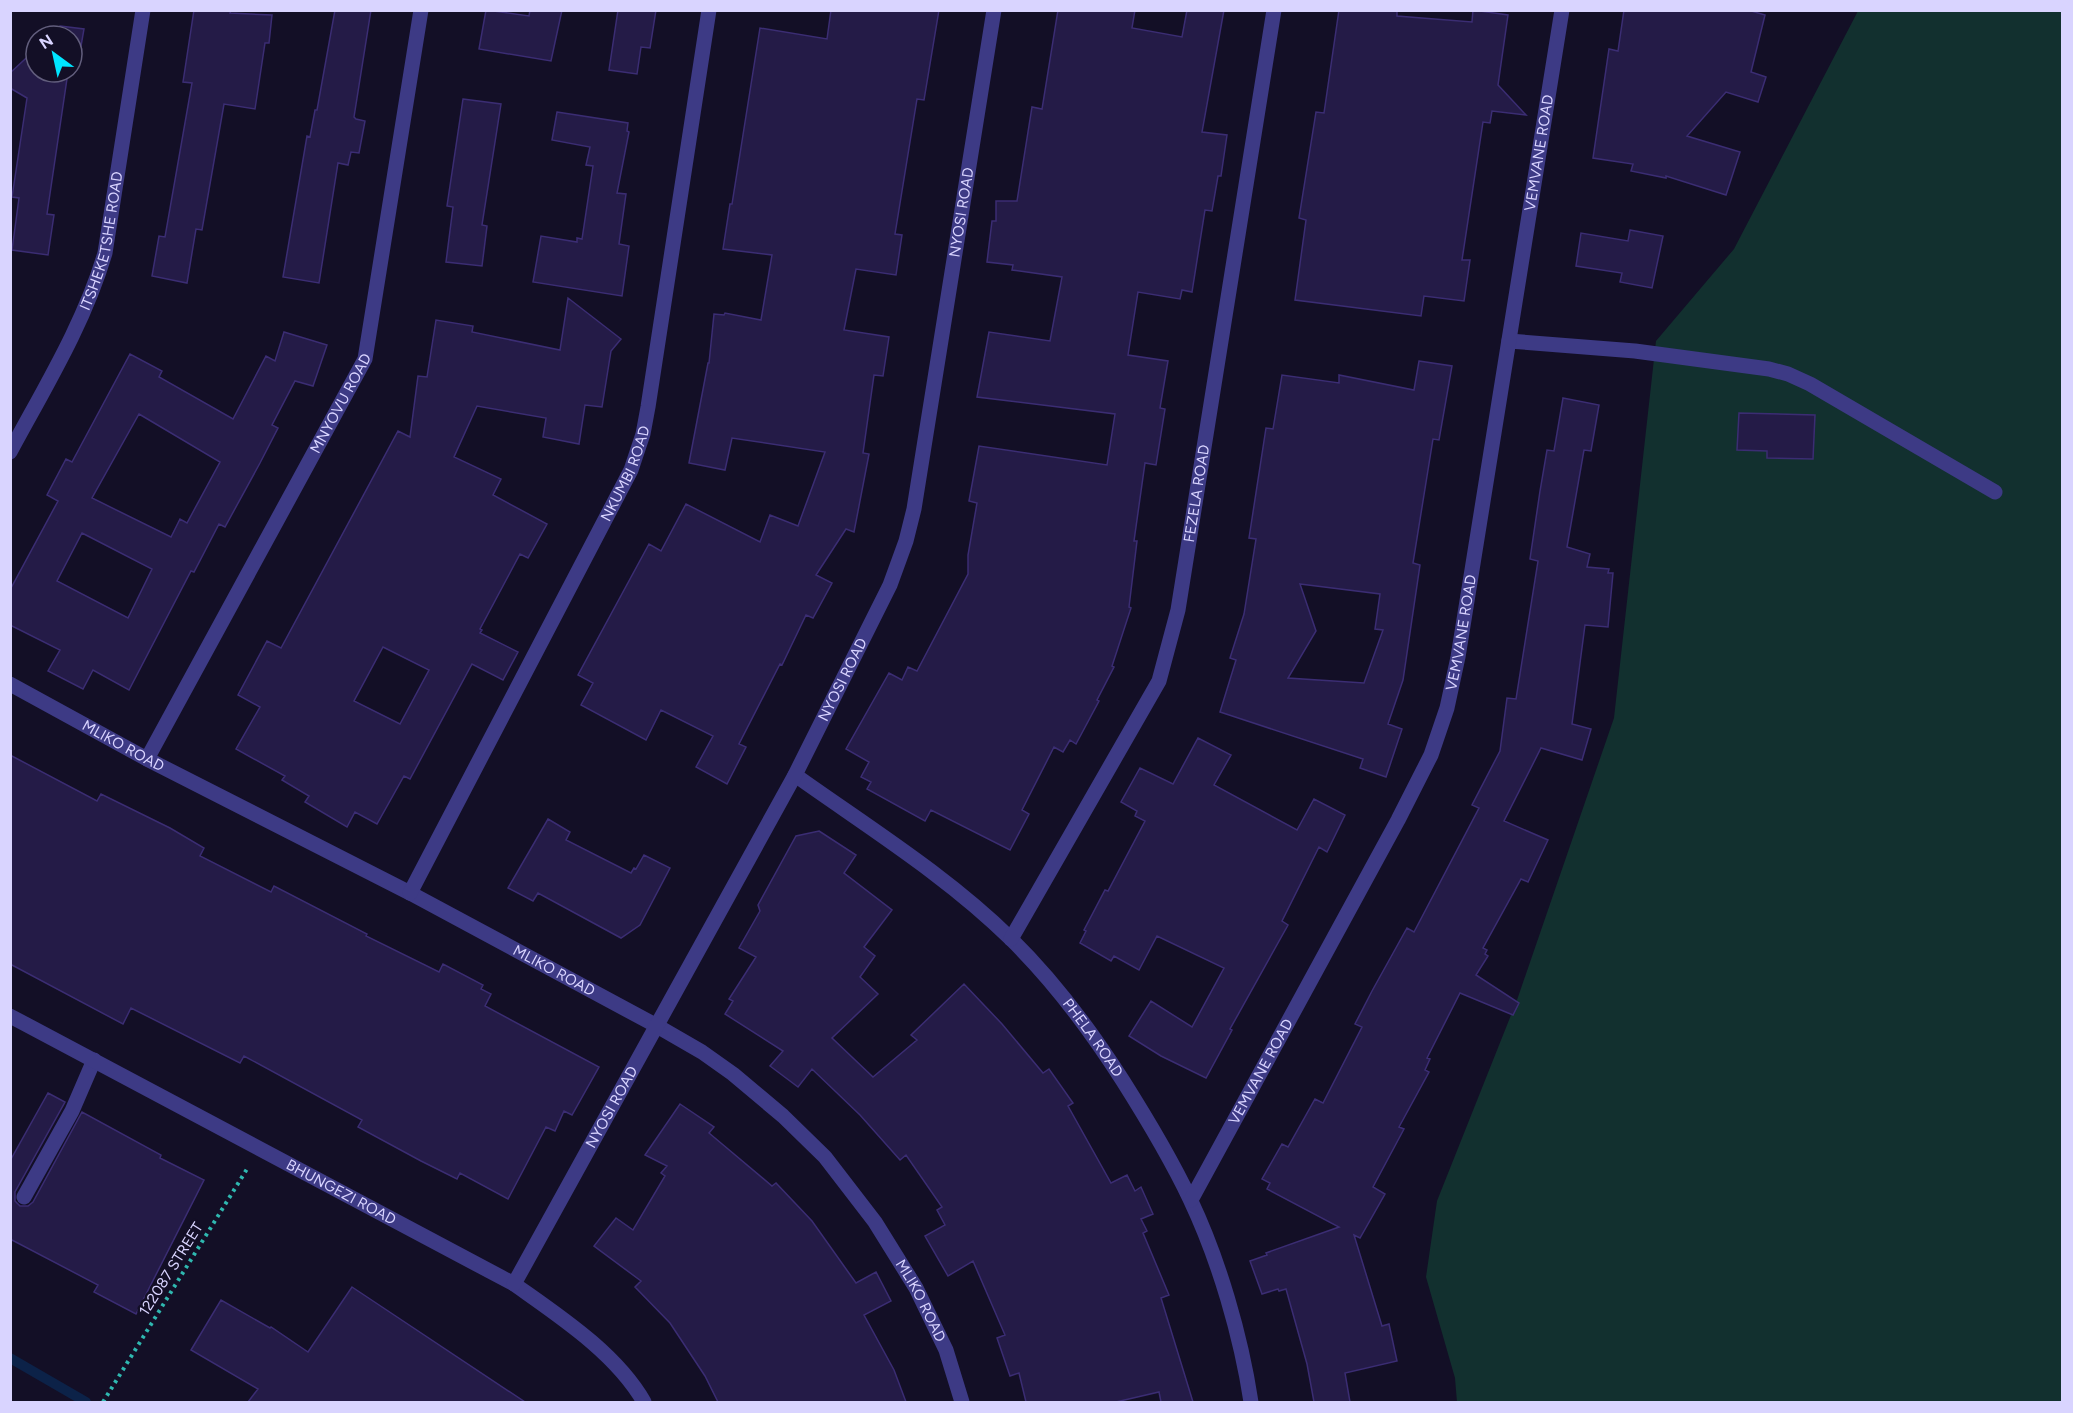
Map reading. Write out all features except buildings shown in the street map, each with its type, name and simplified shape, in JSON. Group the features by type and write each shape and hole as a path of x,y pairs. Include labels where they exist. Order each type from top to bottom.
{"street":[{"name":"ITSHEKETSHE ROAD","path":"10,452 83,316 100,272 105,253 143,10"},
{"name":"MNYOVU ROAD","path":"147,759 365,359 421,10"},
{"name":"NKUMBI ROAD","path":"410,893 632,470 643,434 648,407 709,10"},
{"name":"NYOSI ROAD","path":"514,1284 795,775 890,585 906,542 914,509 994,10"},
{"name":"FEZELA ROAD","path":"1011,939 1159,681 1178,610 1274,10"},
{"name":"VEMVANE ROAD","path":"1191,1200 1398,820 1431,754 1447,708 1458,657 1562,10"},
{"path":"1509,341 1635,351 1769,369 1788,374 1810,384 1995,492"},
{"name":"MLIKO ROAD","path":"10,684 147,759 410,893 657,1026 702,1052 733,1074 783,1116 825,1156 875,1222 916,1288 946,1350 962,1402"},
{"name":"PHELA ROAD","path":"795,775 948,884 1011,939 1065,999 1102,1048 1142,1112 1191,1200 1221,1277 1245,1365 1251,1402"},
{"name":"BHUNGEZI ROAD","path":"10,1016 514,1284 571,1324 612,1362 644,1402"},
{"path":"24,1197 72,1111 94,1060"}],"path":[{"name":"122087 STREET","path":"103,1402 260,1148"}],"green space":[{"path":"1858,11 2062,11 2062,1402 1457,1402 1455,1378 1426,1277 1437,1201 1517,1000 1614,718 1656,341 1734,249"}],"waterway":[{"path":"10,1358 86,1402"}]}
